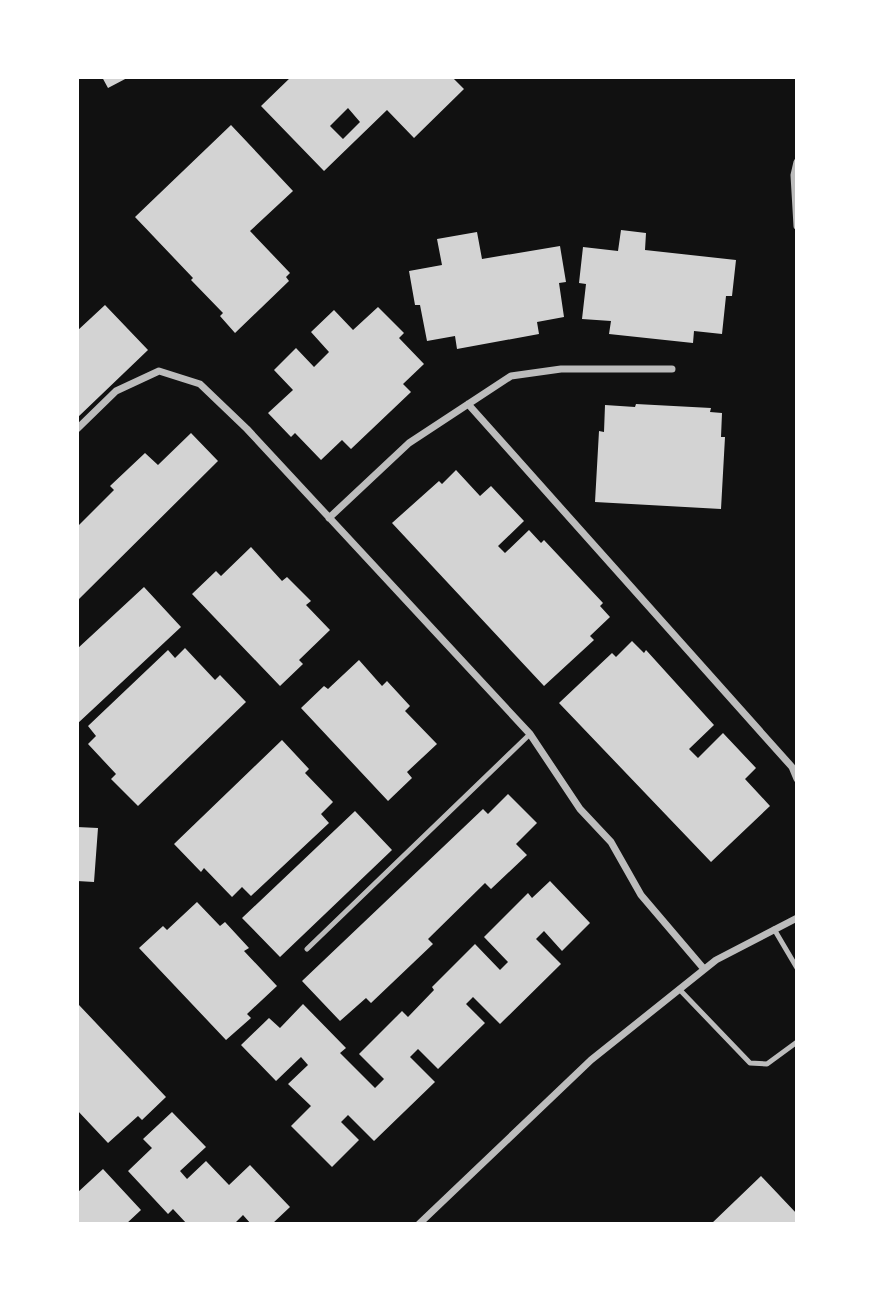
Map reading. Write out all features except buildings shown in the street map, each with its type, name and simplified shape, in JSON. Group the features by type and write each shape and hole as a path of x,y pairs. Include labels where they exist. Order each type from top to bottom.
{"street":[{"path":"797,162 794,175 797,226"},
{"path":"329,518 409,443 511,376 561,369 672,369"},
{"path":"77,429 116,391 159,371 200,384 247,429 530,734 580,809 611,842 642,895 704,969"},
{"path":"468,404 792,767 797,779"},
{"path":"419,1224 591,1060 704,969 797,918"}],"lane":[{"path":"307,948 530,734"},
{"path":"774,929 797,968"},
{"path":"680,989 750,1063 767,1064 797,1042"}]}
